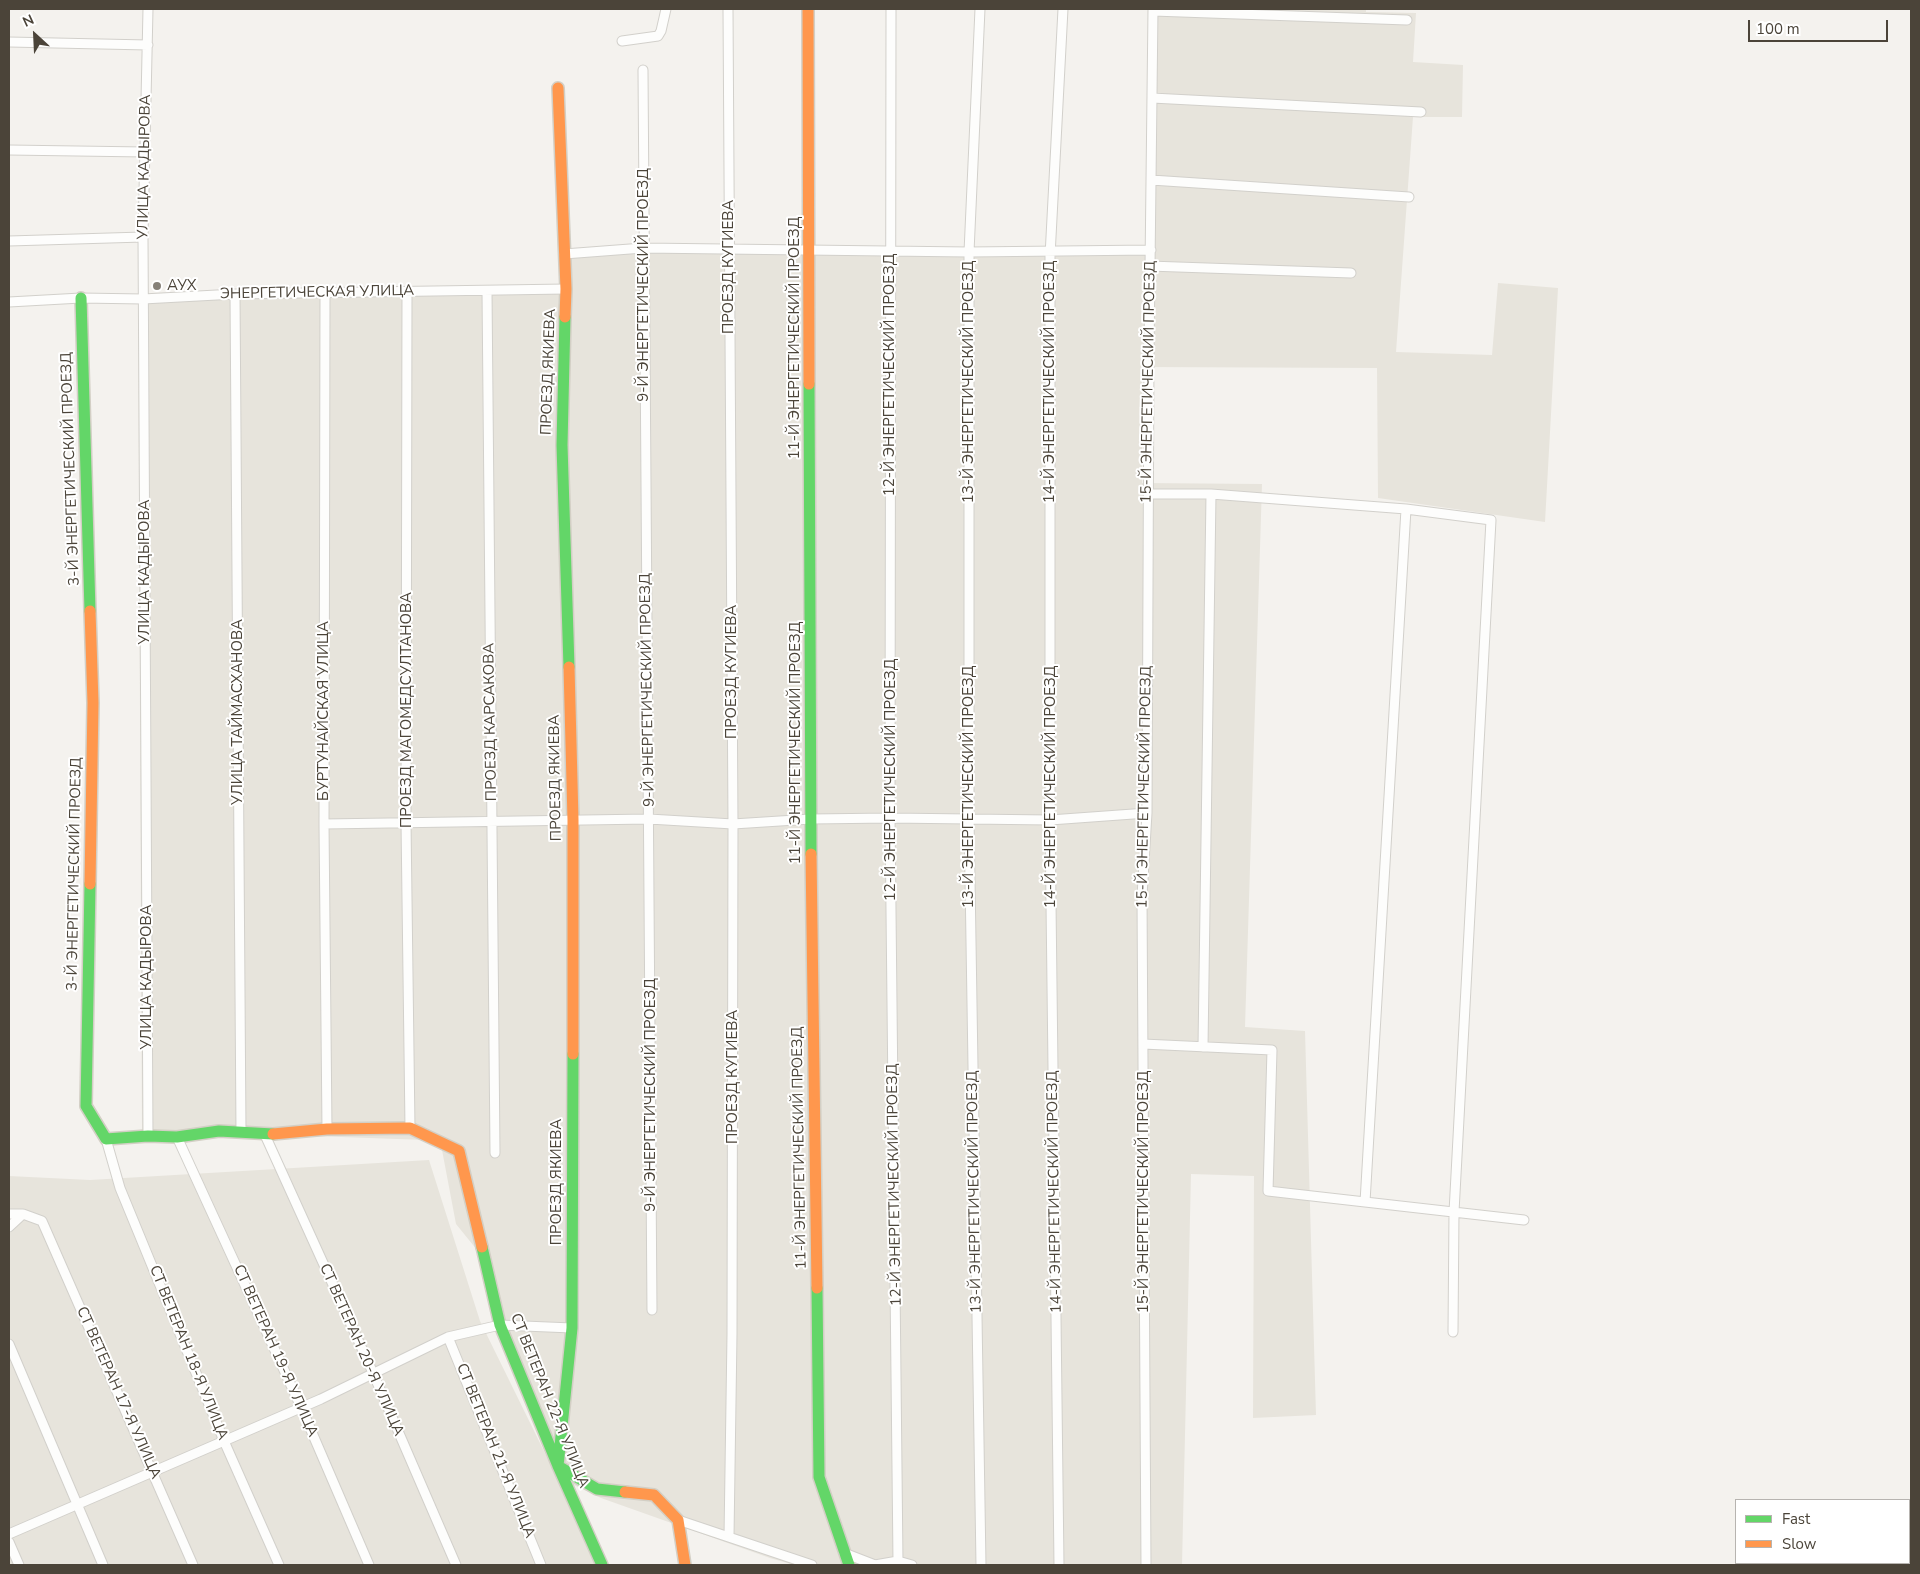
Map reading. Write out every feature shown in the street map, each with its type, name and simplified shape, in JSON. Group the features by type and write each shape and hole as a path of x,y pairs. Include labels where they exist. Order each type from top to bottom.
{"street":[{"name":"УЛИЦА КАДЫРОВА","path":"148,9 143,237 148,1136"},
{"path":"622,41 658,36 666,9"},
{"name":"ПРОЕЗД КУГИЕВА","path":"728,9 733,824 732,1334 729,1537"},
{"name":"11-Й ЭНЕРГЕТИЧЕСКИЙ ПРОЕЗД","path":"808,9 811,819 819,1478 849,1565"},
{"name":"12-Й ЭНЕРГЕТИЧЕСКИЙ ПРОЕЗД","path":"891,9 890,818 899,1556"},
{"name":"13-Й ЭНЕРГЕТИЧЕСКИЙ ПРОЕЗД","path":"980,9 969,252 968,817 981,1565"},
{"name":"14-Й ЭНЕРГЕТИЧЕСКИЙ ПРОЕЗД","path":"1059,1565 1050,820 1050,251 1063,9"},
{"path":"1153,10 1407,20"},
{"name":"15-Й ЭНЕРГЕТИЧЕСКИЙ ПРОЕЗД","path":"1146,1565 1142,896 1147,812 1153,10"},
{"path":"9,42 148,44"},
{"name":"9-Й ЭНЕРГЕТИЧЕСКИЙ ПРОЕЗД","path":"643,70 652,1310"},
{"name":"ПРОЕЗД ЯКИЕВА","path":"558,88 566,289 562,445 573,820 572,1328 558,1466"},
{"path":"1152,98 1421,112"},
{"path":"9,150 145,152"},
{"path":"1151,180 1409,197"},
{"path":"9,240 143,237"},
{"path":"564,254 643,248 969,252 1150,250"},
{"path":"1150,266 1351,273"},
{"name":"ЭНЕРГЕТИЧЕСКАЯ УЛИЦА","path":"9,302 81,298 143,299 235,294 566,289"},
{"name":"ПРОЕЗД КАРСАКОВА","path":"487,291 495,1153"},
{"name":"ПРОЕЗД МАГОМЕДСУЛТАНОВА","path":"407,292 406,822 410,1128"},
{"name":"БУРТУНАЙСКАЯ УЛИЦА","path":"325,293 324,824 328,1129"},
{"name":"УЛИЦА ТАЙМАСХАНОВА","path":"235,294 240,1131"},
{"name":"3-Й ЭНЕРГЕТИЧЕСКИЙ ПРОЕЗД","path":"81,298 93,703 86,1106 106,1138"},
{"path":"1148,494 1211,494 1406,508 1491,520 1454,1212 1453,1332"},
{"path":"1203,1047 1211,494"},
{"path":"1365,1202 1406,508"},
{"path":"324,824 649,819 733,824 811,819 968,817 1050,820 1147,812"},
{"path":"1143,1044 1272,1050 1268,1190 1524,1220"},
{"path":"106,1138 177,1137 219,1131 240,1131 265,1135 328,1129 410,1128"},
{"name":"СТ ВЕТЕРАН 22-Я УЛИЦА","path":"410,1128 459,1151 500,1326 558,1466 602,1565"},
{"name":"СТ ВЕТЕРАН 20-Я УЛИЦА","path":"265,1135 456,1565"},
{"name":"СТ ВЕТЕРАН 19-Я УЛИЦА","path":"177,1137 301,1407 370,1565"},
{"name":"СТ ВЕТЕРАН 18-Я УЛИЦА","path":"106,1138 120,1188 224,1440 279,1565"},
{"path":"9,1214 22,1214"},
{"path":"9,1227 22,1214"},
{"name":"СТ ВЕТЕРАН 17-Я УЛИЦА","path":"22,1214 42,1221 193,1565"},
{"path":"9,1534 301,1407 448,1337 500,1326 572,1328"},
{"name":"СТ ВЕТЕРАН 21-Я УЛИЦА","path":"448,1337 541,1565"},
{"path":"9,1344 103,1565"},
{"path":"558,1466 597,1489 654,1494 678,1520 812,1565"},
{"path":"678,1520 685,1565"},
{"path":"9,1542 19,1565"},
{"path":"844,1553 875,1565 899,1556 912,1565"}],"shaded area":[{"path":"1150,9 1366,9 1366,12 1416,13 1413,62 1463,65 1462,117 1413,117 1396,352 1492,355 1498,283 1558,288 1545,522 1378,498 1377,368 1142,367 1142,483 1262,484 1245,1027 1305,1031 1316,1415 1253,1418 1254,1176 1191,1174 1182,1565 794,1565 601,1498 559,1478 492,1319 490,1266 456,1224 442,1150 426,1140 142,1130 138,296 560,284 560,250 1145,246"},
{"path":"429,1160 480,1321 600,1565 9,1565 9,1176 90,1180"}],"traffic: fast":[{"path":"81,298 90,611"},
{"path":"565,317 562,445 569,667"},
{"path":"809,384 811,854"},
{"path":"90,884 86,1106 106,1139 148,1136 177,1137 219,1131 273,1134"},
{"path":"573,1054 572,1328 558,1466 597,1489 625,1492"},
{"path":"482,1247 500,1325 558,1466 602,1565"},
{"path":"817,1288 819,1477 849,1565"}],"traffic: slow":[{"path":"808,9 809,384"},
{"path":"558,88 566,289 565,317"},
{"path":"90,611 93,703 90,884"},
{"path":"569,667 573,820 573,1054"},
{"path":"811,854 817,1288"},
{"path":"273,1134 327,1129 410,1128 459,1151 482,1247"},
{"path":"625,1492 654,1495 678,1520 685,1565"}],"place":[{"name":"АУХ","path":"157,286"}]}
